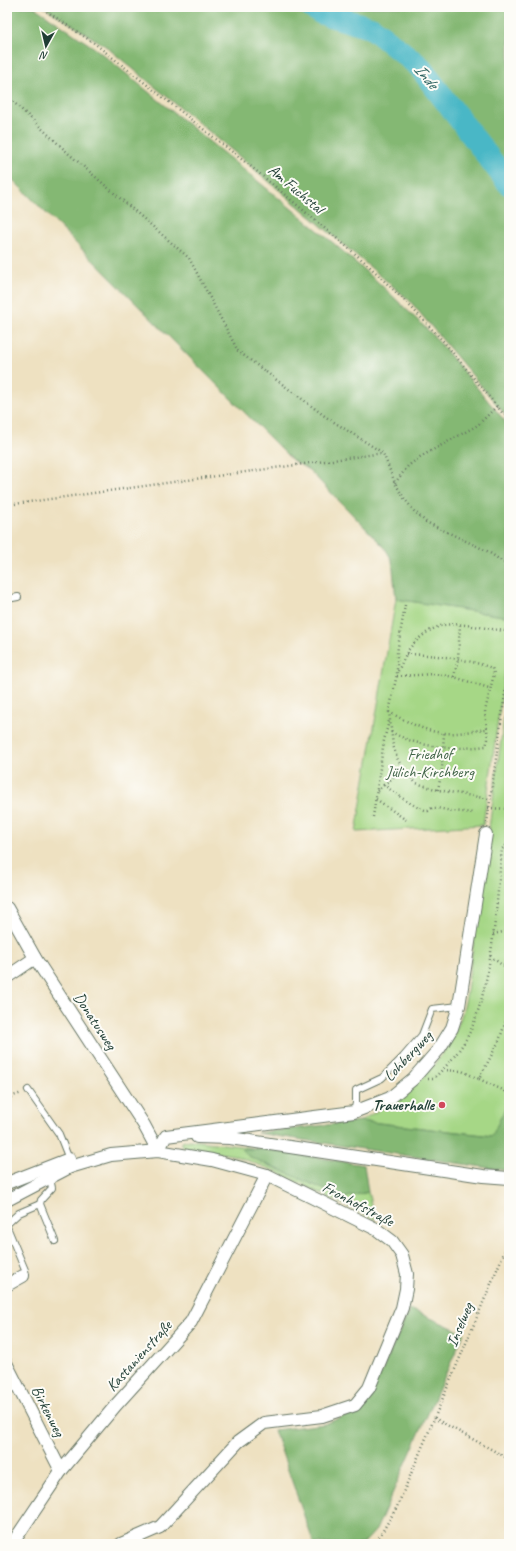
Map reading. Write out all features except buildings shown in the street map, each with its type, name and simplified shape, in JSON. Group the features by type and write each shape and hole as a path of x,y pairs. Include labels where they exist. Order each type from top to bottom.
{"street":[{"name":"Lohbergweg","path":"158,1151 166,1136 354,1112 390,1098 413,1079 446,1039 452,1028 459,1006 486,834"},
{"name":"Donatusweg","path":"7,908 34,958 144,1125 158,1151"},
{"path":"7,977 34,958"},
{"name":"Lohbergweg","path":"189,1132 197,1137 230,1138 483,1176 509,1178"},
{"name":"Fronhofstraße","path":"7,1200 50,1178 69,1163 111,1155 158,1151 212,1160 267,1175 376,1229 392,1240 402,1255 407,1274 402,1308 369,1388 355,1405 322,1416 264,1423 238,1442 160,1527 121,1544"},
{"path":"7,1182 69,1163"},
{"name":"Kastanienstraße","path":"12,1544 61,1471 116,1405 191,1322 267,1175"},
{"path":"7,1284 24,1276"},
{"name":"Birkenweg","path":"7,1365 61,1471"}],"lane":[{"path":"7,599 18,597"},
{"path":"354,1112 356,1090 382,1078 403,1057 422,1035 432,1009 459,1006"},
{"path":"28,1090 59,1134 69,1163"},
{"path":"50,1178 52,1188 41,1200 40,1204 55,1241"},
{"path":"24,1276 26,1275 25,1270 7,1224 19,1212 40,1204"}],"path":[{"name":"Am Fuchstal","path":"40,7 94,43 259,173 366,263 444,342 509,421"},
{"path":"7,96 69,154 189,258 238,351 326,417 382,453 395,483 414,511 426,522 487,551 509,566"},
{"path":"395,483 408,466 420,457 478,425 496,406"},
{"path":"7,505 382,453"},
{"path":"397,675 397,653 405,605"},
{"path":"489,799 438,790 416,783 403,769 397,758 393,745 389,712 397,675 406,654 423,635 444,626 460,626 505,631"},
{"path":"454,677 458,659 460,626"},
{"path":"391,732 414,742 444,748 467,749 486,746 488,739 485,711 494,674 492,668 478,663 428,654 406,654"},
{"path":"486,834 489,799 509,665"},
{"path":"397,675 436,674 454,677 490,688"},
{"path":"389,712 423,728 444,733 486,729"},
{"path":"373,817 384,740 390,718"},
{"path":"438,790 444,748 444,733"},
{"path":"377,791 403,769"},
{"path":"384,785 405,800 428,811 432,808 437,808 452,812 474,814"},
{"path":"376,799 406,820"},
{"path":"488,808 509,809"},
{"path":"509,843 502,849 493,934 509,931"},
{"path":"490,956 502,965 509,967"},
{"path":"479,1079 499,1041 509,1012"},
{"path":"442,1070 462,1071 504,1091 509,1082"},
{"path":"7,1098 28,1090"},
{"name":"Inselweg","path":"375,1544 397,1507 509,1241"},
{"path":"434,1418 509,1460"}],"green space":[{"path":"7,7 34,7 96,49 331,241 379,283 433,335 509,426 509,617 396,599 392,560 385,548 309,470 292,460 7,174"},
{"path":"44,7 509,7 509,419 409,300 234,152 104,45"},
{"name":"Friedhof Jülich-Kirchberg","path":"396,599 509,617 509,645 483,825 356,832"},
{"name":"Friedhof Jülich-Kirchberg","path":"508,688 509,1100 493,1136 361,1121 391,1103 419,1081 439,1059 460,1021 467,991"},
{"path":"509,1100 509,1171 257,1133 361,1121 492,1136"},
{"path":"190,1140 264,1149 241,1149 343,1198 368,1192 375,1220 275,1171 233,1155 185,1148 181,1145 181,1142"},
{"path":"241,1149 264,1149 364,1165 368,1192 343,1198 248,1156"},
{"path":"410,1309 464,1333 376,1530 363,1544 314,1544 274,1430 325,1424 360,1410 374,1388"}],"waterway":[{"name":"Inde","path":"311,7 321,13 372,28 419,66 509,184"}],"place":[{"name":"Trauerhalle","path":"442,1105"}]}
